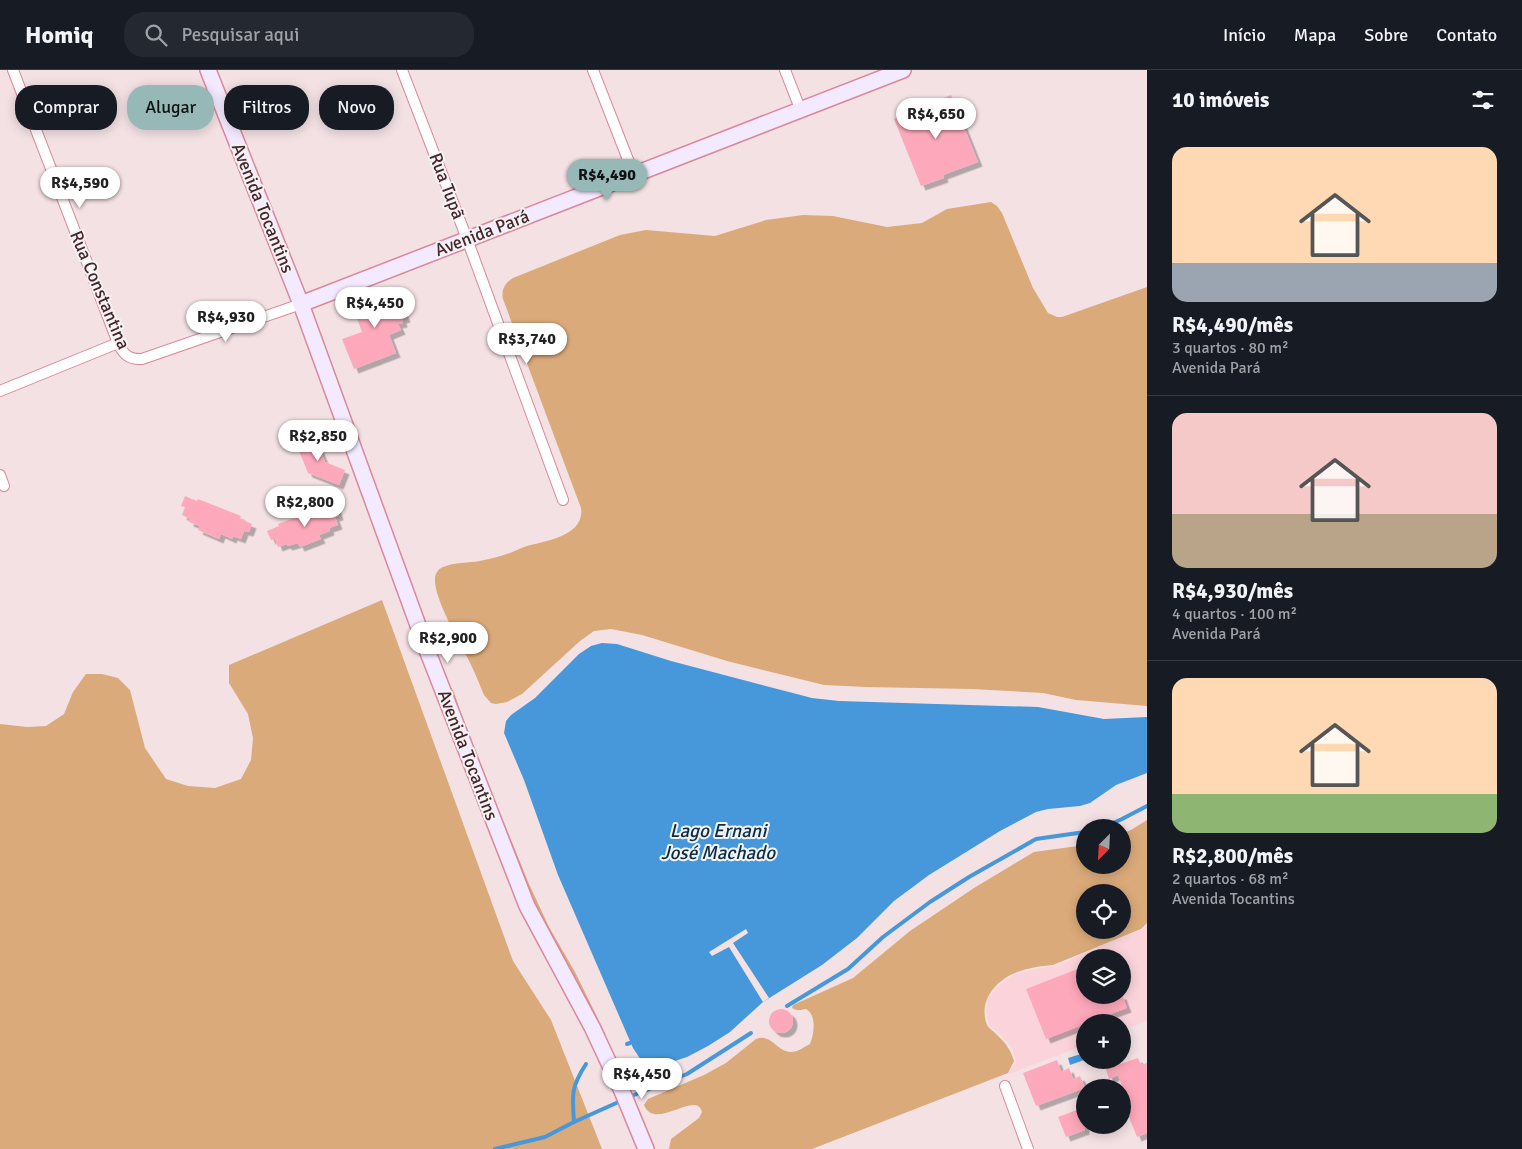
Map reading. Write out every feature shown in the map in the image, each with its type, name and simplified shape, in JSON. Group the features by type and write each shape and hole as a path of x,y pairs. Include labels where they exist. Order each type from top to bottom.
{"street":[{"name":"Rua Constantina","path":"13,70 118,343 127,356 136,360 142,359"},
{"name":"Avenida Tocantins","path":"208,70 301,304 427,650 527,906 592,1026 646,1149"},
{"name":"Rua Tupã","path":"402,70 467,239 563,500"},
{"path":"593,70 634,175"},
{"path":"785,70 801,111"},
{"name":"Avenida Pará","path":"142,359 301,304 903,70"},
{"path":"0,390 118,343"},
{"path":"0,475 4,486"},
{"path":"1005,1086 1028,1149"}],"shaded area":[{"path":"991,202 1002,213 1033,288 1048,313 1062,317 1147,287 1147,706 1076,700 1043,693 824,685 727,661 642,635 611,629 594,631 580,641 522,694 507,702 491,703 484,695 473,668 442,606 436,587 436,574 447,565 480,561 552,540 570,532 581,518 581,508 503,299 503,290 508,282 513,278 620,235 646,230 715,236 766,220 803,215 833,216 887,227 922,223 947,209"},
{"path":"382,600 513,961 551,1020 602,1149 0,1149 0,724 27,727 46,726 64,714 73,692 86,674 102,674 118,678 130,690 145,748 166,779 188,786 215,788 241,779 251,760 253,738 248,714 229,683 229,665"},
{"path":"444,677 454,692 465,727 529,884 549,927 575,972 605,1033 608,1047 573,973 526,886"},
{"path":"1147,820 1147,923 1141,929 1131,933 1131,884 1076,884 1076,939 1117,939 1092,949 1076,949 1076,956 1053,965 1034,967 1015,973 1001,981 990,993 985,1008 987,1025 1008,1047 1014,1061 1008,1073 812,1149 669,1149 671,1139 699,1118 702,1112 698,1106 692,1105 657,1114 649,1112 644,1105 648,1099 704,1075 726,1063 756,1039 766,1038 782,1049 791,1052 810,1044 813,1035 812,1016 806,1009 795,1010 792,1008 793,1005 853,978 910,931 974,888 1034,852 1076,846 1076,874 1131,874 1131,830"},
{"path":"1147,926 1147,1021 1131,1027 1131,1014 1076,1014 1076,1048 1009,1074 1016,1061 1012,1048 989,1025 986,1011 988,998 998,986 1015,974 1055,966 1076,957 1076,1004 1131,1004 1131,949 1095,949 1119,939 1131,939 1131,934"}],"water":[{"name":"Lago Ernani José Machado","path":"602,643 617,644 671,661 812,698 839,701 1038,707 1104,719 1147,717 1147,773 1116,785 1090,803 1036,812 1000,831 929,875 894,901 857,938 822,965 763,1002 730,1032 687,1057 656,1067 647,1066 633,1048 558,875 524,780 504,733 506,721 511,715 535,698 579,654 591,646"},
{"path":"1076,1056 1076,1063 1070,1065 1068,1058"}],"pier":[{"path":"746,929 748,933 733,943 769,998 763,1002 729,947 712,956 709,952"}],"building":[{"path":"951,95 978,162 943,175 944,178 921,186 894,119 912,112 921,102 928,101 932,103"},
{"path":"389,291 392,298 395,297 397,301 399,300 406,318 402,319 403,323 398,324 401,330 389,335 396,353 354,369 342,339 362,332 352,305"},
{"path":"310,435 316,449 319,447 325,462 345,470 339,485 308,473 295,441"},
{"path":"185,496 197,501 198,499 241,516 240,519 252,524 249,532 244,531 241,539 233,536 232,539 221,534 219,539 198,530 200,526 189,522 190,519 182,515 185,507 181,506"},
{"path":"336,506 339,516 335,517 338,525 329,528 330,531 319,535 321,539 300,547 298,543 278,547 275,539 271,540 267,531 279,526 278,524 322,508 323,511"},
{"path":"1076,970 1076,1004 1125,1004 1127,1008 1111,1014 1076,1014 1076,1027 1046,1039 1026,989"},
{"path":"781,1009 786,1010 792,1016 792,1026 786,1032 781,1033 776,1032 770,1026 769,1021 770,1016 776,1010"},
{"path":"1138,1058 1141,1065 1147,1063 1147,1133 1137,1137 1131,1122 1131,1079 1119,1079 1118,1075 1109,1079 1106,1069 1131,1069 1131,1060"},
{"path":"1057,1060 1061,1072 1069,1068 1073,1079 1080,1076 1081,1079 1076,1079 1076,1091 1036,1106 1023,1073"},
{"path":"1076,1110 1076,1133 1066,1137 1058,1117"}],"waterway":[{"path":"1122,819 1147,806"},
{"path":"787,1006 848,969 883,937 930,902 969,877 1036,839 1076,833"},
{"path":"629,1097 687,1074 751,1033"},
{"path":"574,1122 575,1085 586,1064"},
{"path":"495,1149 545,1137 623,1100"}]}
